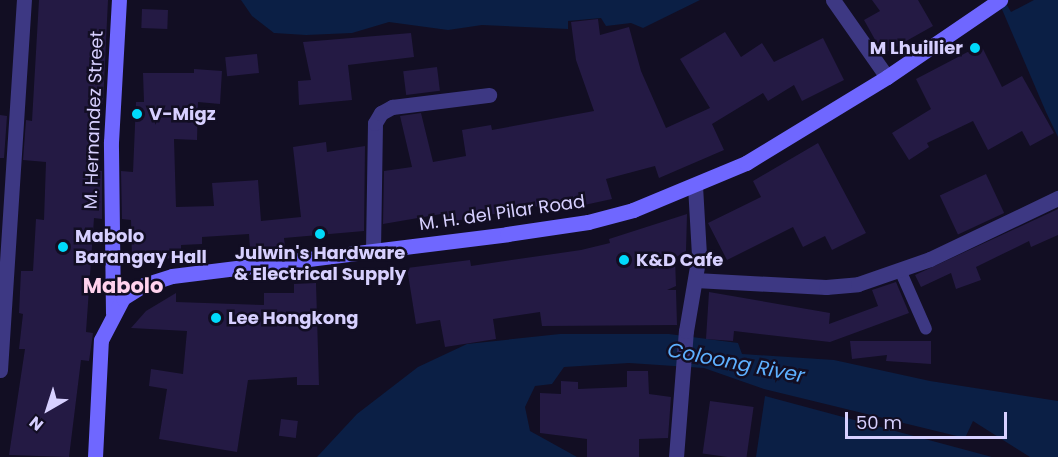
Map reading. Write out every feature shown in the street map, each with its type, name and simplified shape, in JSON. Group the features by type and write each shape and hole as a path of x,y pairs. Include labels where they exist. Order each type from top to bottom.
{"main road":[{"name":"M. Hernandez Street","path":"113,313 111,165 119,0"},
{"name":"M. H. del Pilar Road","path":"95,457 101,340 113,313 123,298 144,285 172,276 588,222 695,186 746,163 887,77 1000,0"}],"street":[{"path":"0,370 24,0"},
{"path":"833,0 887,77"},
{"path":"373,250 375,123 381,113 392,107 489,95"},
{"path":"676,457 686,331 699,255 695,186"},
{"path":"695,280 826,288 858,284 900,270 1058,198"}],"lane":[{"path":"900,270 926,329"}],"water":[{"path":"241,0 700,0 643,28 631,23 606,26 601,18 568,21 568,29 482,25 448,30 389,22 352,33 306,35 274,33 252,16"},
{"path":"998,0 1058,0 1058,137 1046,112"},
{"name":"Coloong River","path":"560,334 669,334 738,343 742,354 834,360 930,381 1058,401 1058,457 1030,457 973,421 965,438 764,389 704,368 629,363 564,367 552,384 535,386 525,407 530,431 577,457 317,457 357,414 418,367 467,344"},
{"path":"765,396 992,457 756,457"}],"pier":[{"path":"1004,0 1034,0 1011,12"}],"building":[{"path":"39,0 108,0 103,104 94,104 90,170 102,171 102,219 94,218 86,332 93,333 89,361 81,360 69,457 9,455 25,349 19,349 23,314 19,313 21,271 33,271 36,219 44,220 46,162 23,160 26,120 32,121"},
{"path":"872,0 918,0 933,26 883,54 864,20 880,11"},
{"path":"142,9 168,10 167,29 141,28"},
{"path":"598,19 600,35 629,27 641,71 666,128 710,108 680,59 725,32 741,57 762,43 774,62 823,38 844,80 802,101 794,85 768,101 763,93 712,124 724,150 659,178 655,166 606,179 612,199 552,212 551,204 449,222 447,213 383,224 384,171 412,167 400,116 421,113 433,162 466,156 462,130 491,125 492,130 594,111 576,60 571,22"},
{"path":"411,33 414,57 348,65 352,100 299,105 298,81 311,80 303,42"},
{"path":"981,45 1002,87 1022,76 1054,133 1030,146 1022,131 988,150 973,121 927,143 929,147 909,160 892,133 931,109 916,79"},
{"path":"257,54 259,73 227,76 225,57"},
{"path":"437,67 440,91 406,95 403,71"},
{"path":"194,69 222,71 220,104 198,102 197,140 174,139 176,207 214,206 212,183 258,180 261,221 301,217 293,147 326,142 327,152 365,146 364,231 284,238 285,246 250,249 249,234 202,237 202,244 181,245 181,258 132,260 131,220 122,219 121,171 133,172 136,102 144,102 143,73 194,73"},
{"path":"0,115 7,116 4,158 0,158"},
{"path":"818,143 866,233 832,250 825,236 803,247 793,227 727,260 708,223 761,197 753,181"},
{"path":"986,174 1004,213 958,235 940,196"},
{"path":"1058,209 1058,235 1031,247 1029,241 976,267 981,280 956,289 951,273 921,287 915,275"},
{"path":"687,214 686,251 675,258 676,286 667,290 676,290 677,325 542,326 540,312 493,319 496,339 445,347 440,320 416,324 407,268 470,260 471,266 581,250 610,243 609,239"},
{"path":"896,282 909,313 830,342 734,331 733,341 706,339 709,292 830,313 829,324 878,306 872,290"},
{"path":"316,283 319,385 297,385 297,377 248,380 237,452 159,439 167,389 149,386 151,369 183,374 187,331 131,328 146,311 176,293 176,302 264,305 264,293 294,293 294,284"},
{"path":"850,341 931,341 931,364 886,361 887,355 852,359"},
{"path":"627,371 648,371 649,394 671,397 668,438 639,439 639,457 587,457 587,439 540,433 540,393 561,394 561,381 578,382 578,389 627,387"},
{"path":"710,401 754,407 747,457 703,453"},
{"path":"281,419 298,421 296,438 279,436"}],"place":[{"name":"M Lhuillier","path":"975,48"},
{"name":"V-Migz","path":"137,114"},
{"name":"Julwin's Hardware & Electrical Supply","path":"320,234"},
{"name":"Mabolo Barangay Hall","path":"63,247"},
{"name":"K&D Cafe","path":"624,260"},
{"name":"Lee Hongkong","path":"216,318"}],"district":[{"name":"Mabolo","path":"123,286"}]}
